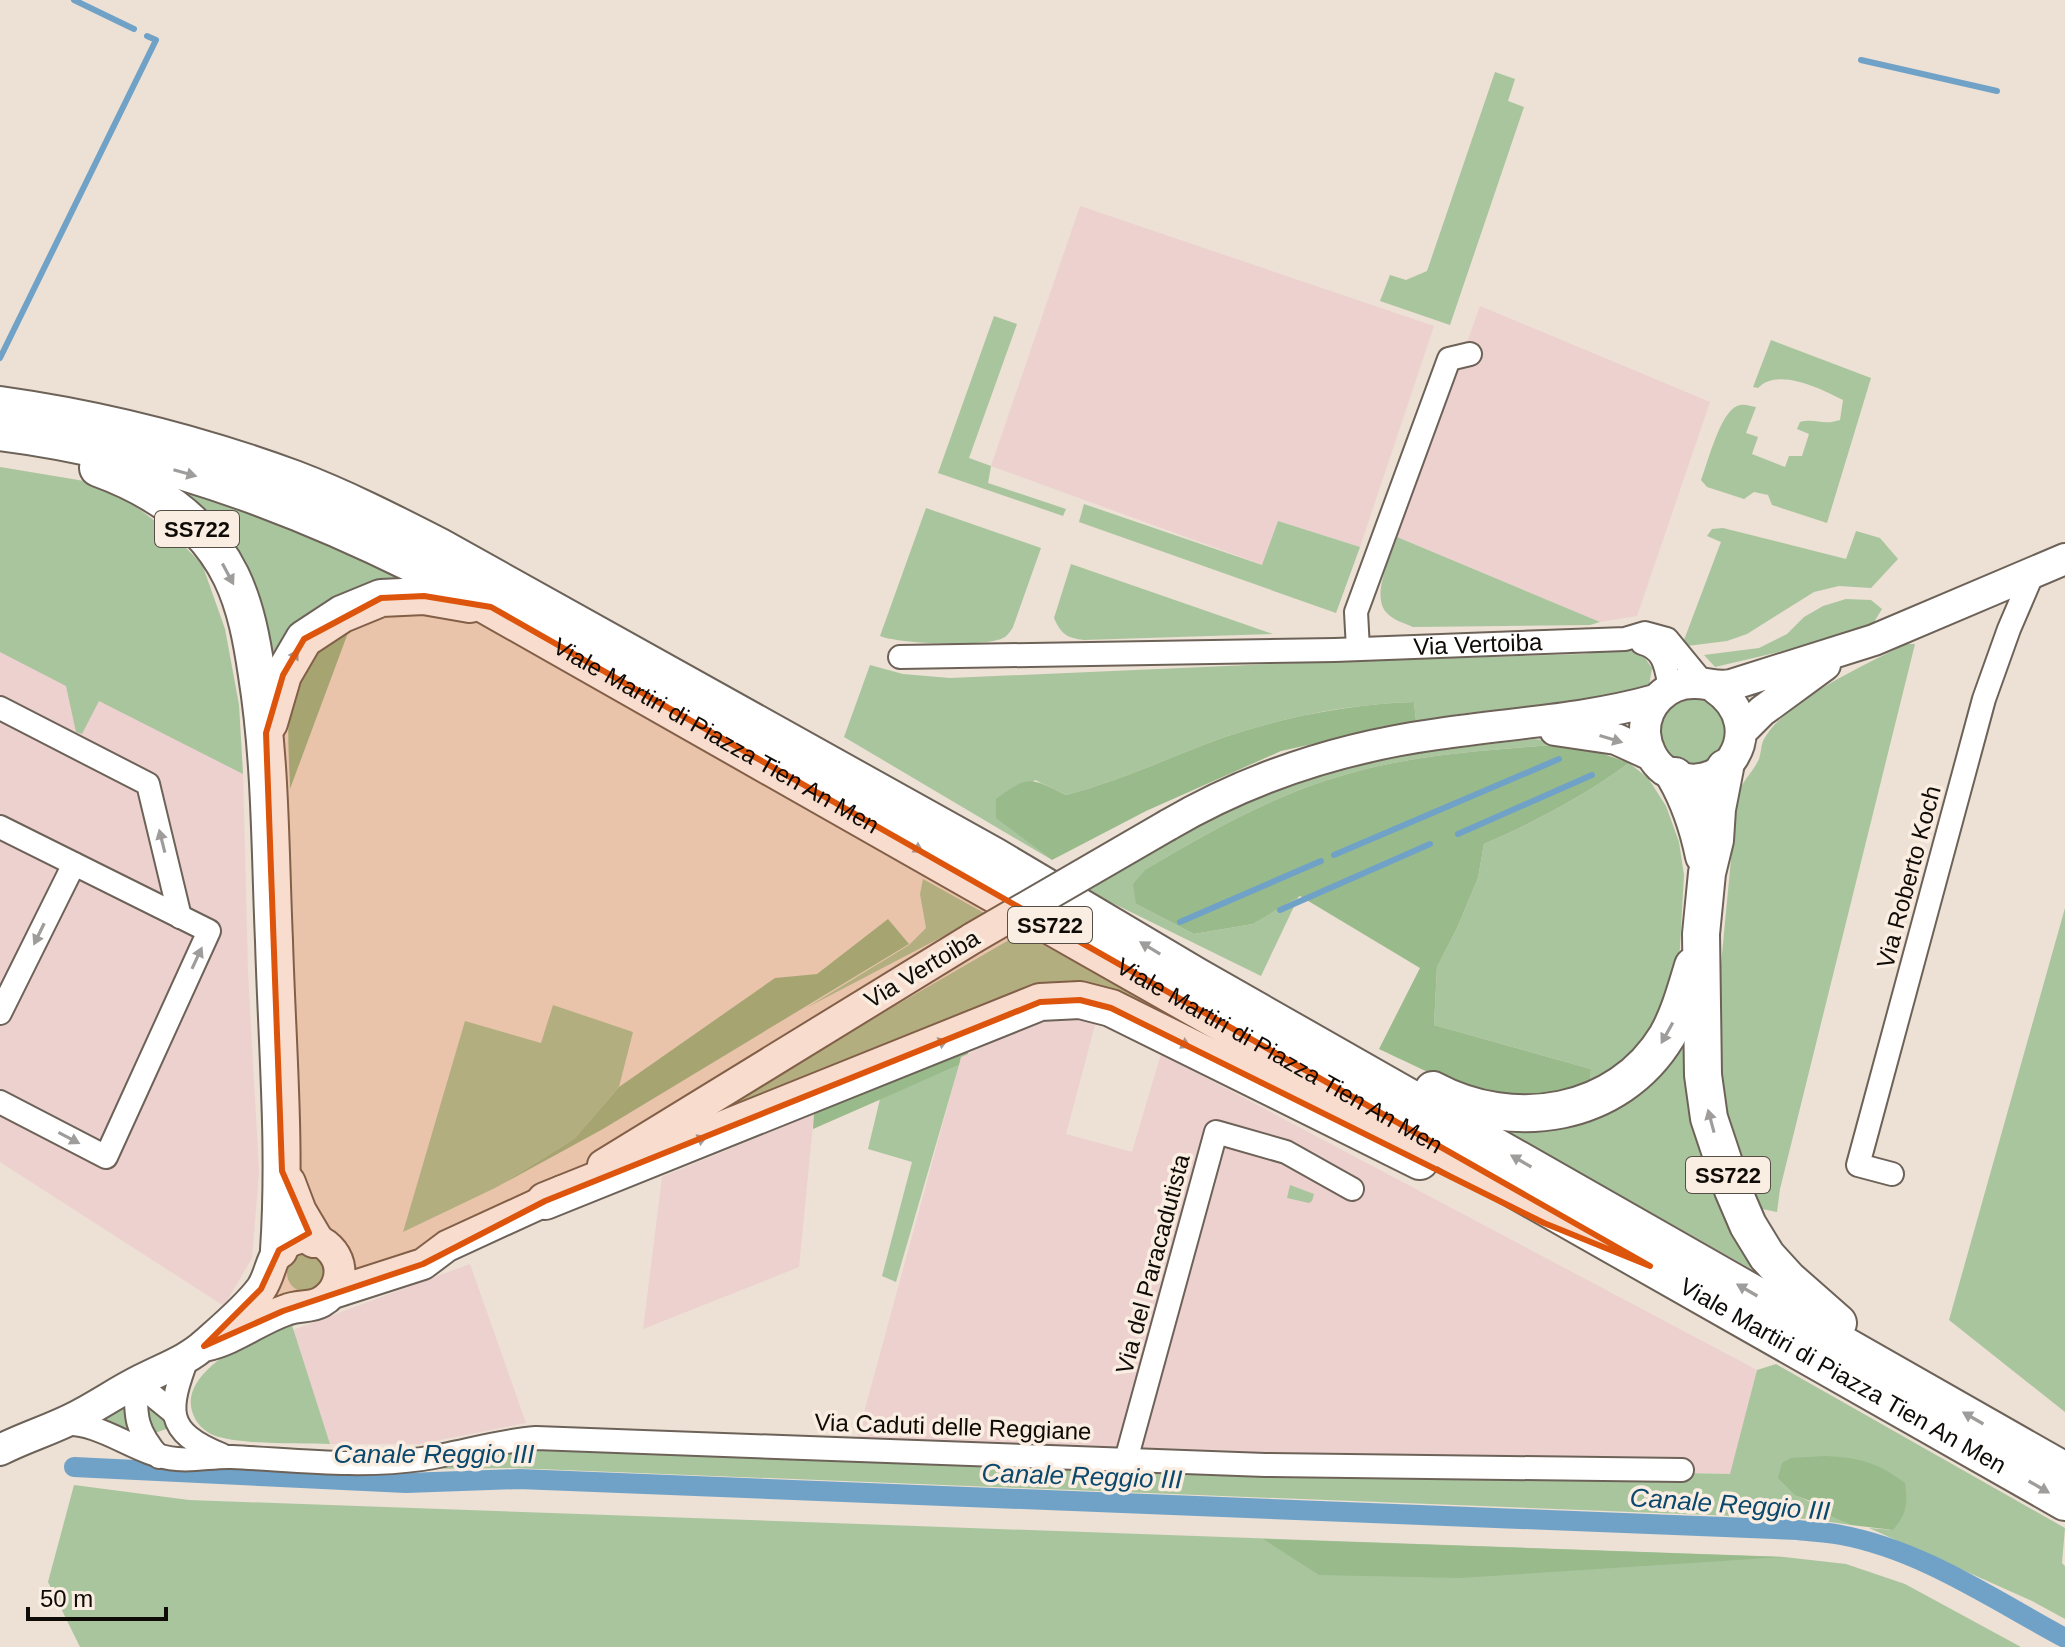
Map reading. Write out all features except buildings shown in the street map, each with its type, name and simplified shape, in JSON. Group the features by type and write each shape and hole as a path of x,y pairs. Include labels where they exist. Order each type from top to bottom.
{"highway":[{"name":"Viale Martiri di Piazza Tien An Men","path":"0,405 162,437 296,480 369,512 523,591 994,856 1196,976 2065,1471"},
{"name":"Viale Martiri di Piazza Tien An Men","path":"0,432 134,459 219,482 342,529 415,565 2065,1502"},
{"name":"SS722","path":"0,443 93,466 126,478 173,506 198,529 230,575 241,603 250,632 266,733 282,1171 274,1261"},
{"name":"SS722","path":"266,733 283,675 304,639 342,614 381,598 424,596 491,607"},
{"name":"SS722","path":"1663,766 1687,797 1697,825 1707,873"},
{"name":"SS722","path":"1725,768 1707,873 1701,934 1705,1097 1709,1118 1733,1190 1748,1225 1767,1256 1878,1364"},
{"name":"SS722","path":"1196,976 1274,1003 1443,1096 1504,1113 1539,1114 1570,1110 1598,1099 1623,1085 1651,1058 1668,1034 1680,1006 1701,934"},
{"path":"545,1201 1040,1002 1080,1000 1111,1008 1544,1223 1650,1266"},
{"name":"SS722","path":"282,1171 298,1212 324,1246"}],"main road":[{"name":"Via Vertoiba","path":"0,1450 81,1414 196,1351 224,1342 259,1321 298,1306 317,1305 333,1293 423,1264 447,1246 545,1201 973,938 1168,825 1230,793 1312,762 1408,738 1609,712 1663,694 1681,684 1709,686 1764,676 1847,650 2065,559"},
{"name":"Via Vertoiba","path":"1513,726 1616,739 1663,766 1702,779 1725,768 1734,757 1742,731 1772,703 1847,650"},
{"name":"Via Vertoiba","path":"1709,686 1735,706 1742,731"},
{"name":"Via Vertoiba","path":"1663,694 1647,714 1645,730 1663,766"},
{"name":"Via Vertoiba","path":"196,1351 261,1289 274,1261 295,1239 370,1262 447,1246"},
{"path":"324,1246 340,1273 333,1293"},
{"path":"274,1261 278,1294 298,1306"},
{"name":"Via Vertoiba","path":"0,1427 126,1388"}],"street":[{"path":"1358,649 1356,612 1449,359 1470,354"},
{"name":"Via Roberto Koch","path":"1892,1174 1858,1165 1984,699 2033,573"},
{"name":"Via Vertoiba","path":"900,657 1358,649 1625,639 1645,633 1667,639 1709,686"},
{"name":"Via Vertoiba","path":"1625,639 1651,645 1664,658 1663,694"},
{"path":"0,708 148,784 180,917"},
{"path":"0,827 209,931 106,1157 0,1102"},
{"path":"0,1013 74,864"},
{"name":"Via del Paracadutista","path":"1126,1460 1216,1132 1286,1152 1352,1189"},
{"path":"126,1388 136,1421 147,1443 159,1457 177,1421 177,1385 196,1351"},
{"name":"Via Caduti delle Reggiane","path":"126,1388 177,1421 197,1445 225,1457"},
{"name":"Via Caduti delle Reggiane","path":"57,1425 74,1423 93,1428 159,1457 192,1460 225,1457 392,1462 536,1438 1265,1465 1682,1470"}],"highlighted area":[{"path":"424,596 491,607 1650,1266 1544,1223 1111,1008 1080,1000 1040,1002 545,1201 423,1264 283,1311 204,1346 261,1289 279,1250 309,1233 282,1171 266,733 283,675 304,639 381,598"}],"shaded area":[{"path":"1080,206 1434,326 1360,547 1278,521 1263,565 991,466"},
{"path":"1480,306 1710,402 1637,616 1600,622 1397,537"},
{"path":"0,467 84,481 130,502 173,535 202,564 225,629 239,705 248,972 259,1172 252,1258 224,1306 0,1162"},
{"path":"1080,1015 1096,1021 1066,1134 1132,1152 1161,1054 1757,1370 1731,1474 854,1449 961,1057 1046,1018"},
{"path":"814,1114 799,1267 643,1329 662,1177"},
{"path":"470,1264 526,1423 419,1444 330,1444 293,1330"}],"green space":[{"path":"1495,72 1515,79 1508,101 1524,107 1450,325 1380,301 1390,275 1406,280 1427,271"},
{"path":"994,316 1017,324 969,458 991,466 988,483 1066,509 1063,516 938,473"},
{"path":"1771,340 1871,378 1827,523 1772,505 1768,495 1754,492 1744,499 1707,487 1701,480 1720,428 1737,406 1756,407 1746,433 1758,437 1752,454 1785,467 1789,456 1802,456 1809,434 1797,429 1800,422 1840,420 1843,400 1812,386 1777,379 1758,388 1753,387"},
{"path":"0,467 84,481 130,502 173,535 202,564 225,629 239,705 243,774 99,701 82,734 76,732 66,686 0,652"},
{"path":"168,488 269,518 431,587 384,586 269,683"},
{"path":"1084,504 1262,565 1278,521 1360,547 1336,613 1079,522"},
{"path":"926,508 1041,548 1013,627 1005,637 981,643 943,644 880,636"},
{"path":"1723,528 1846,559 1856,531 1880,538 1898,559 1871,588 1839,586 1814,592 1747,634 1727,641 1687,646 1684,640 1721,542 1707,536 1712,529"},
{"path":"1397,537 1600,622 1590,625 1413,627 1402,623 1385,611 1381,595 1384,574"},
{"path":"1071,564 1273,634 1073,638 1062,631 1054,618"},
{"path":"1846,599 1871,600 1882,609 1874,622 1792,655 1788,650 1715,667 1704,655 1759,648 1787,634 1804,617 1823,606"},
{"path":"352,622 290,789 289,714 297,679 317,648"},
{"path":"1906,644 1915,644 1780,1189 1777,1212 1762,1209 1727,1126 1720,1090 1718,996 1737,796 1759,759 1763,741 1788,712 1827,685"},
{"path":"1622,649 1640,651 1652,668 1649,686 1615,701 1571,708 1484,711 1416,721 1414,702 1341,709 1292,718 1222,738 1106,783 1066,795 1035,780 996,817 1052,860 844,737 870,665 903,674 950,678 1583,654"},
{"path":"1704,693 1729,716 1725,748 1704,764 1695,766 1670,756 1660,741 1658,723 1671,700"},
{"path":"1414,702 1416,721 1281,751 1146,811 1052,860 996,818 996,799 1023,782 1037,782 1066,795 1269,724 1341,709"},
{"path":"1534,739 1573,743 1428,757 1344,775 1267,804 1146,869 1136,904 1194,934 1253,924 1299,896 1261,976 1088,891 1213,815 1264,792 1378,757"},
{"path":"1573,743 1629,763 1559,808 1484,844 1478,878 1437,967 1434,1025 1591,1069 1590,1086 1541,1098 1499,1096 1457,1084 1379,1049 1420,968 1300,896 1253,924 1194,934 1136,904 1133,884 1146,869 1242,816 1318,783 1428,757"},
{"path":"1629,763 1648,778 1666,806 1679,842 1684,875 1678,982 1645,1048 1590,1086 1591,1069 1434,1025 1437,967 1478,878 1484,844 1559,808"},
{"path":"923,879 986,914 806,1008 909,945 926,928 920,894"},
{"path":"2065,908 2065,1412 1949,1320"},
{"path":"888,919 909,944 603,1129 495,1188 574,1139 619,1087 775,978 817,974"},
{"path":"1021,933 1180,1019 1109,989 1065,983 632,1158"},
{"path":"553,1005 633,1032 619,1087 574,1139 495,1188 403,1232 465,1021 541,1043"},
{"path":"1693,1032 1785,1288 1480,1116 1530,1124"},
{"path":"967,1047 968,1054 961,1057 959,1065 813,1129 814,1114"},
{"path":"959,1065 896,1282 882,1276 912,1162 868,1149 880,1099"},
{"path":"1290,1185 1314,1194 1312,1201 1287,1198"},
{"path":"306,1254 319,1260 325,1273 319,1286 306,1292 293,1286 287,1273 293,1260"},
{"path":"290,1319 330,1444 238,1440 206,1431 193,1414 191,1398 197,1383 224,1356"},
{"path":"1776,1364 2065,1528 2062,1563 2065,1566 2065,1619 2032,1601 1869,1528 1893,1530 1795,1495 1851,1525 1809,1519 512,1468 422,1469 504,1452 568,1448 585,1452 642,1454 656,1450 1730,1474 1757,1370"},
{"path":"131,1399 141,1440 89,1418"},
{"path":"150,1400 163,1407 169,1428 155,1433 148,1415"},
{"path":"1826,1456 1868,1462 1905,1483 1905,1508 1893,1530 1851,1525 1833,1517 1813,1502 1795,1495 1778,1478 1782,1463 1791,1458"},
{"path":"74,1485 189,1500 1784,1557 1846,1564 1905,1584 2021,1647 80,1647 48,1582"},
{"path":"1263,1539 1784,1557 1460,1578 1319,1575"}],"waterway":[{"path":"74,0 134,29"},
{"path":"0,358 156,40 147,36"},
{"path":"1861,60 1997,91"},
{"path":"1334,855 1559,759"},
{"path":"1458,834 1592,775"},
{"path":"1280,910 1430,844"},
{"path":"1180,922 1321,861"},
{"name":"Canale Reggio III","path":"74,1467 406,1483 519,1479 1798,1530 1841,1535 1900,1552 1957,1578 2065,1638"}]}
